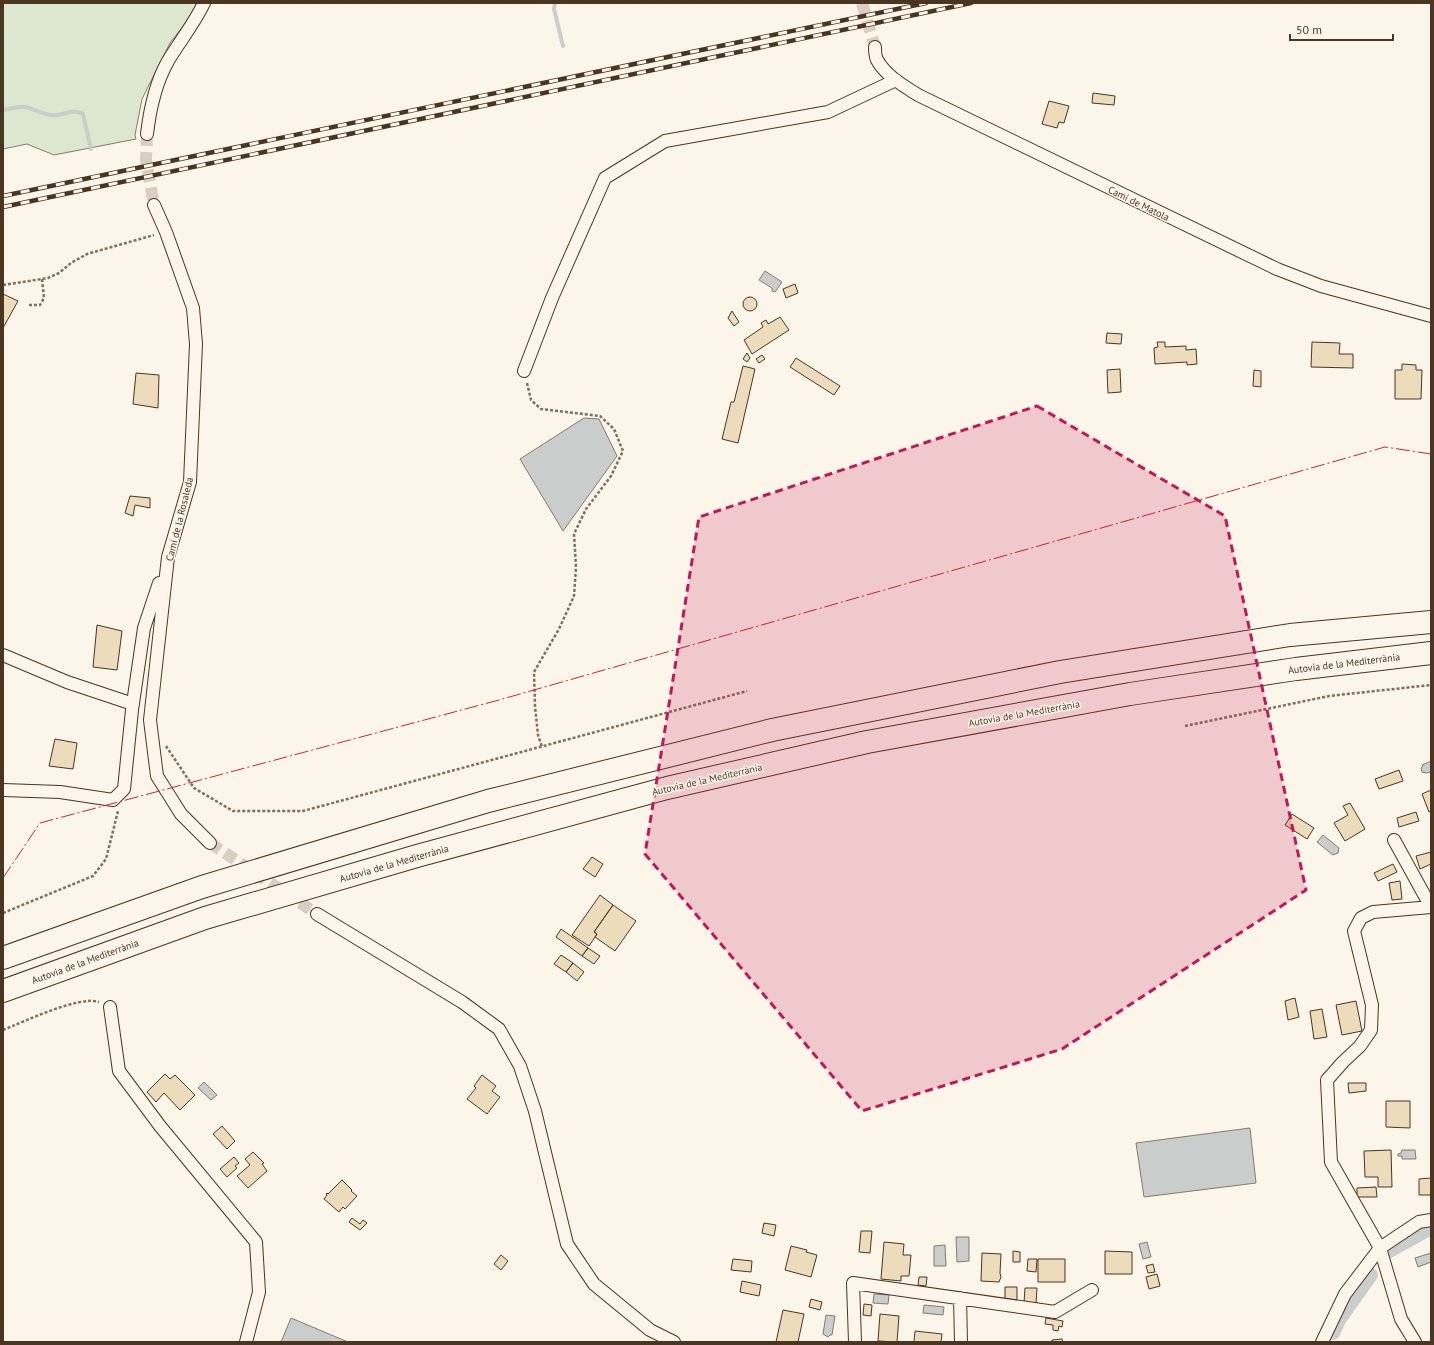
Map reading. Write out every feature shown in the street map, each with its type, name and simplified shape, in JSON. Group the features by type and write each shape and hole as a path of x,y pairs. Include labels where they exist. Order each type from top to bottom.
{"highway":[{"path":"3,958 202,887 488,801 772,730 1068,670 1290,635 1431,622"},
{"name":"Autovia de la Mediterrània","path":"3,991 205,918 417,856 667,788 867,742 1130,694 1296,669 1431,654"}],"street":[{"path":"147,134 150,108 158,83 168,61 196,19 204,3"},
{"name":"Camí de Matola","path":"875,47 876,59 896,80 918,95 943,108 1277,269 1321,286 1431,316"},
{"path":"524,371 552,298 605,178 665,141 828,112 896,80"},
{"name":"Camí de la Rosaleda","path":"154,205 166,232 193,308 196,344 190,482 168,557 150,720 157,776 181,814 210,843"},
{"path":"3,790 60,792 113,800 124,789 133,704 144,628 168,557"},
{"path":"3,655 67,682 133,704"},
{"path":"1394,840 1431,907 1373,912 1361,918 1354,932 1372,1005 1371,1030 1360,1046 1342,1062 1327,1080 1331,1162 1380,1248 1401,1319 1415,1342"},
{"path":"316,914 462,1002 499,1029 520,1066 535,1111 567,1244 594,1284 650,1330 674,1342"},
{"path":"110,1007 119,1071 160,1126 256,1242 259,1292 246,1342"},
{"path":"1322,1342 1345,1294 1380,1248 1420,1222 1431,1220"},
{"path":"855,1342 853,1283 1055,1312 1092,1290"},
{"path":"960,1298 960,1342"}],"path":[{"path":"3,285 48,278 59,273 71,263 87,254 166,232"},
{"path":"29,305 40,305 44,298 42,279"},
{"path":"524,371 531,400 541,409 600,416 614,429 623,451 611,476 586,509 574,534 576,567 574,596 559,629 534,672 538,735 542,747"},
{"path":"1185,726 1329,696 1431,685"},
{"path":"166,745 194,788 232,811 303,811 747,691"},
{"path":"3,914 93,876 106,859 124,789"},
{"path":"3,1030 72,1003 94,1000 110,1007"}],"highlighted area":[{"path":"1037,406 1225,516 1306,890 1062,1049 862,1111 645,854 699,517"}],"green space":[{"path":"3,3 201,3 170,43 142,99 135,135 136,139 54,155 27,144 3,149"}],"shaded area":[{"path":"765,271 782,282 775,292 772,291 772,288 759,280"},
{"path":"584,418 599,419 617,456 563,531 520,459"},
{"path":"1431,761 1431,772 1422,772 1422,765"},
{"path":"1323,835 1339,848 1338,853 1333,855 1317,842"},
{"path":"204,1082 217,1095 211,1100 198,1088"},
{"path":"1250,1128 1256,1183 1144,1197 1136,1143"},
{"path":"1402,1150 1415,1150 1416,1159 1402,1159 1402,1156 1398,1156 1398,1154 1401,1153"},
{"path":"956,1237 969,1237 969,1261 957,1262"},
{"path":"1147,1242 1151,1257 1143,1259 1139,1244"},
{"path":"945,1245 946,1266 934,1266 934,1246"},
{"path":"1431,1253 1431,1262 1418,1267 1415,1258"},
{"path":"874,1294 889,1295 888,1304 873,1303"},
{"path":"924,1305 944,1307 943,1315 923,1313"},
{"path":"826,1315 835,1316 832,1335 828,1337 823,1334"},
{"path":"291,1318 348,1342 281,1342"}],"building":[{"path":"1093,93 1115,96 1114,105 1092,103"},
{"path":"1049,101 1069,106 1064,123 1059,122 1057,128 1042,124"},
{"path":"795,284 798,293 786,298 783,289"},
{"path":"3,294 18,301 3,328"},
{"path":"750,297 755,299 757,304 755,309 750,311 745,309 743,304 745,299"},
{"path":"732,311 739,322 734,326 728,318"},
{"path":"780,317 789,330 752,354 744,340 763,327 761,323 766,320 768,324"},
{"path":"1107,333 1122,334 1121,344 1106,343"},
{"path":"1157,342 1165,342 1165,347 1186,346 1186,350 1196,349 1197,364 1187,365 1187,362 1155,364 1154,348 1158,347"},
{"path":"1312,342 1340,343 1339,354 1353,354 1353,368 1311,367"},
{"path":"747,353 750,358 747,362 743,359"},
{"path":"762,355 765,359 759,363 756,359"},
{"path":"796,358 840,386 834,395 790,367"},
{"path":"1402,364 1416,365 1416,370 1422,370 1421,399 1395,399 1395,370 1402,370"},
{"path":"743,366 755,369 738,443 722,439 731,402 734,402"},
{"path":"1120,369 1121,392 1108,393 1107,370"},
{"path":"1254,370 1261,371 1261,387 1253,386"},
{"path":"136,373 159,375 158,408 133,404"},
{"path":"130,496 150,498 150,508 135,505 133,516 125,513"},
{"path":"97,625 122,631 117,670 93,667"},
{"path":"55,739 77,743 73,769 49,766"},
{"path":"1399,770 1403,781 1379,789 1375,779"},
{"path":"1431,790 1431,811 1429,812 1422,794"},
{"path":"1350,803 1365,829 1345,841 1334,823 1348,815 1343,806"},
{"path":"1416,812 1419,821 1399,827 1397,818"},
{"path":"1292,814 1314,828 1307,839 1285,825"},
{"path":"1431,852 1431,864 1420,869 1416,856"},
{"path":"592,857 603,864 595,877 583,869"},
{"path":"1393,864 1397,872 1378,881 1374,873"},
{"path":"1400,881 1402,899 1392,900 1389,883"},
{"path":"600,895 613,905 594,932 597,934 589,946 572,935"},
{"path":"613,905 636,921 615,951 595,937 597,934 594,932"},
{"path":"561,929 588,948 582,956 556,937"},
{"path":"588,948 600,956 594,964 582,956"},
{"path":"561,955 573,963 566,972 554,964"},
{"path":"573,963 584,972 577,981 566,972"},
{"path":"1295,998 1299,1017 1288,1020 1285,1001"},
{"path":"1356,1001 1362,1031 1342,1035 1336,1005"},
{"path":"1322,1009 1327,1037 1314,1039 1310,1011"},
{"path":"165,1074 170,1079 175,1075 195,1095 180,1110 164,1093 156,1102 147,1092"},
{"path":"482,1075 496,1086 492,1091 500,1097 487,1114 467,1099 476,1088 474,1086"},
{"path":"1348,1083 1366,1083 1366,1091 1349,1093"},
{"path":"1386,1101 1410,1101 1410,1128 1386,1127"},
{"path":"222,1126 235,1141 227,1149 213,1134"},
{"path":"1391,1150 1392,1187 1378,1187 1378,1177 1365,1177 1364,1151"},
{"path":"253,1152 264,1163 262,1164 267,1171 248,1188 237,1176 250,1165 245,1159"},
{"path":"234,1157 239,1163 235,1166 237,1168 227,1177 220,1169"},
{"path":"1431,1178 1431,1195 1419,1195 1419,1179"},
{"path":"342,1180 357,1196 345,1209 343,1207 339,1212 324,1199 327,1195 326,1194 328,1194"},
{"path":"1376,1187 1377,1197 1357,1197 1357,1188"},
{"path":"352,1218 360,1224 363,1220 367,1223 360,1230 349,1222"},
{"path":"764,1223 776,1225 774,1236 762,1233"},
{"path":"861,1231 872,1231 870,1253 859,1252"},
{"path":"884,1242 904,1244 903,1255 911,1255 909,1276 901,1276 901,1281 881,1279"},
{"path":"791,1246 807,1250 806,1252 817,1255 811,1277 785,1270"},
{"path":"1013,1251 1020,1252 1020,1262 1013,1262"},
{"path":"1105,1251 1132,1252 1132,1274 1105,1274"},
{"path":"982,1253 1001,1254 1001,1277 999,1282 981,1281"},
{"path":"501,1255 508,1261 501,1270 494,1264"},
{"path":"733,1259 752,1261 751,1272 731,1270"},
{"path":"1028,1259 1037,1259 1036,1272 1027,1271"},
{"path":"1038,1259 1065,1259 1065,1282 1038,1282"},
{"path":"1153,1264 1155,1272 1148,1273 1146,1266"},
{"path":"1157,1274 1160,1286 1149,1289 1146,1277"},
{"path":"919,1277 927,1277 926,1286 918,1285"},
{"path":"742,1281 761,1285 759,1296 740,1292"},
{"path":"1005,1287 1017,1287 1017,1300 1005,1299"},
{"path":"1025,1288 1037,1288 1036,1304 1024,1303"},
{"path":"811,1299 822,1302 820,1310 809,1307"},
{"path":"864,1304 872,1305 871,1316 863,1315"},
{"path":"783,1310 804,1314 798,1342 776,1342"},
{"path":"880,1314 899,1316 897,1342 878,1341"},
{"path":"1046,1318 1063,1321 1062,1327 1059,1326 1058,1331 1053,1330 1053,1325 1045,1324"},
{"path":"915,1331 942,1334 941,1342 914,1342"},
{"path":"1062,1339 1063,1342 1052,1342 1052,1340"}],"waterway":[{"path":"555,3 554,9 563,46"},
{"path":"3,110 22,107 51,115 80,112 83,114 91,149"},
{"path":"1389,1251 1431,1228"},
{"path":"1333,1333 1339,1320 1371,1275"}],"tunnel":[{"path":"862,3 875,47"},
{"path":"147,134 146,160 154,205"},
{"path":"210,843 317,914"}],"railway":[{"path":"3,196 926,3"},
{"path":"3,207 971,3"}],"power":[{"path":"3,878 40,823 499,700 1385,447 1431,454"}]}
